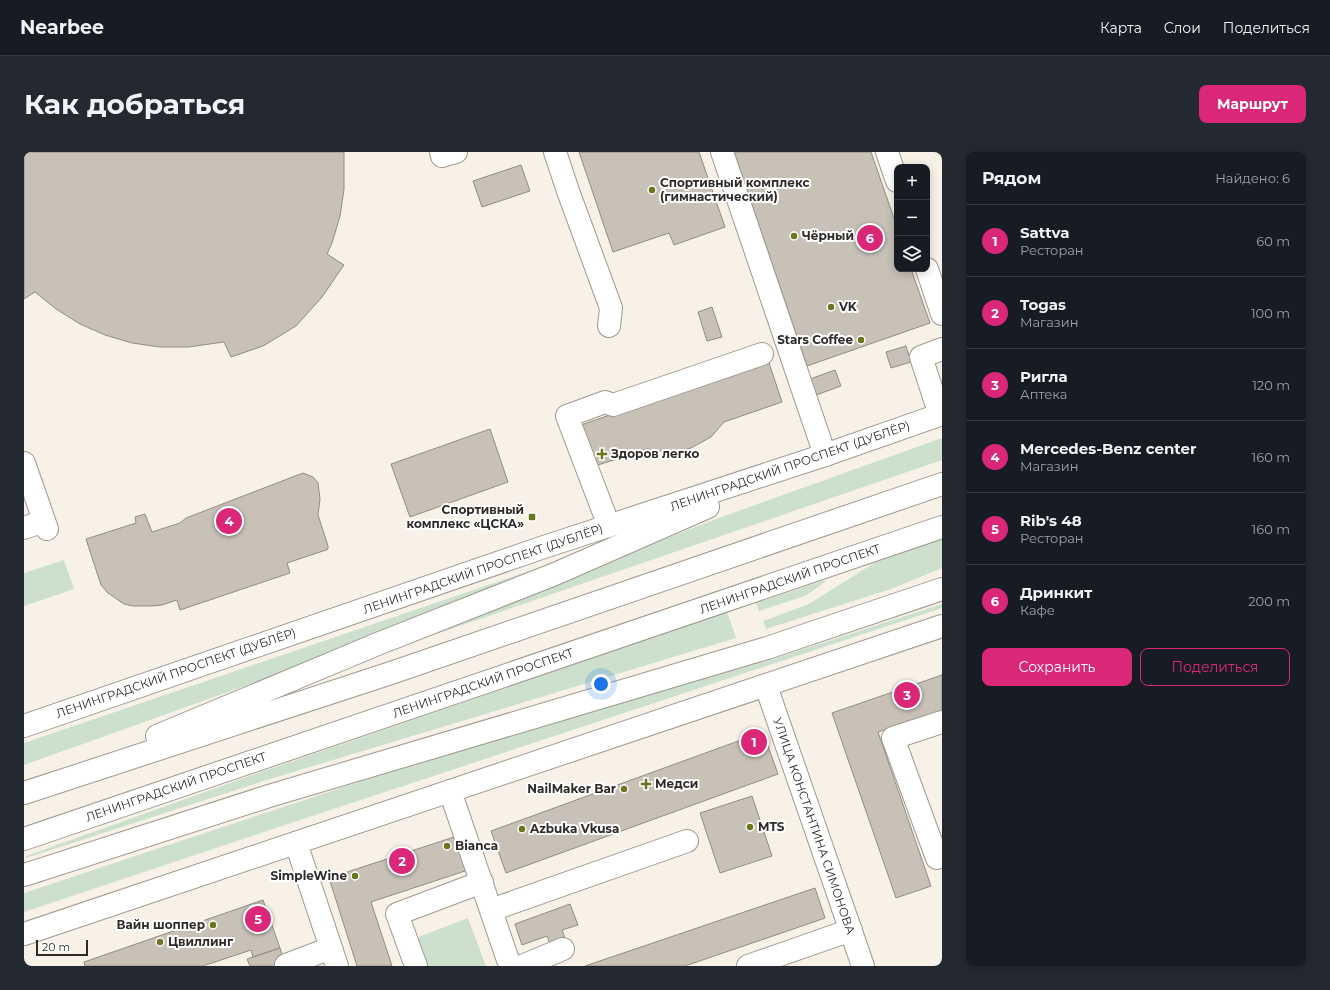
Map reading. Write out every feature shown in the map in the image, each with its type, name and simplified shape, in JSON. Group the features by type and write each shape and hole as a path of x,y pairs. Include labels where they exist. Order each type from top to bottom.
{"main road":[{"path":"441,152 442,156 456,152"},
{"path":"555,152 611,308 609,326"},
{"path":"24,793 380,643 556,574 825,455 722,152"},
{"path":"887,152 894,172"},
{"path":"928,272 942,314"},
{"path":"941,414 921,357 942,350"},
{"path":"609,526 567,416 605,402 613,406 762,354"},
{"name":"ЛЕНИНГРАДСКИЙ ПРОСПЕКТ (ДУБЛЁР)","path":"24,726 544,547 825,455 941,414"},
{"path":"24,463 38,526"},
{"path":"24,793 391,673 942,484"},
{"name":"ЛЕНИНГРАДСКИЙ ПРОСПЕКТ","path":"24,839 942,527"},
{"path":"24,875 269,796 767,648 942,589"},
{"path":"24,934 942,626"},
{"name":"УЛИЦА КОНСТАНТИНА СИМОНОВА","path":"766,686 863,966"},
{"path":"936,858 934,825 893,738 942,722"},
{"path":"450,791 510,966"},
{"path":"491,910 687,842"},
{"path":"286,965 334,957 296,843"},
{"path":"416,966 397,914 482,882"},
{"path":"748,966 851,930"},
{"path":"533,964 563,949"}],"green space":[{"path":"942,438 942,460 384,652 383,649 716,519"},
{"path":"942,539 942,568 894,588 766,629 763,621 809,604 874,563"},
{"path":"64,560 74,589 24,606 24,573"},
{"path":"547,565 548,568 259,681 24,765 24,743"},
{"path":"825,580 825,582 805,596 759,611 756,603"},
{"path":"942,604 942,608 24,912 24,893 419,762 757,664"},
{"path":"727,612 736,638 267,780 26,858 26,856 264,771"},
{"path":"468,918 486,966 426,966 416,938"}],"building":[{"path":"24,152 344,152 344,189 340,216 327,254 344,265 322,297 296,326 263,346 231,357 224,342 188,347 160,347 132,343 105,335 80,324 56,309 35,292 24,299"},
{"name":"Спортивный комплекс (гимнастический)","path":"579,152 699,152 725,227 674,245 669,233 613,252"},
{"path":"734,152 871,152 894,218 894,272 912,272 930,323 807,366"},
{"path":"521,165 530,191 482,207 473,181"},
{"path":"712,307 722,337 707,341 698,312"},
{"path":"906,346 911,362 891,368 886,352"},
{"path":"768,360 782,402 724,422 711,437 691,448 668,452 647,449 595,466 581,425"},
{"path":"835,370 841,386 816,395 810,379"},
{"path":"490,429 508,482 410,517 391,464"},
{"path":"303,473 313,477 318,483 320,499 318,515 328,549 287,563 290,573 180,610 177,600 162,605 152,606 133,606 124,604 108,593 101,585 86,539 136,523 135,517 145,514 152,532 180,523 186,518"},
{"path":"942,675 942,711 878,732 931,886 896,898 832,713"},
{"path":"763,732 778,774 506,873 491,831"},
{"path":"752,796 772,856 720,873 700,813"},
{"path":"457,836 468,870 371,902 392,966 357,966 329,878"},
{"path":"815,888 825,918 685,966 585,966"},
{"path":"263,900 280,948 253,957 251,950 203,966 85,966 84,962"},
{"path":"570,904 578,925 562,930 565,938 550,944 547,936 522,945 515,924"},
{"path":"280,948 286,966 250,966 247,959"}],"place":[{"name":"Спортивный комплекс (гимнастический)","path":"652,190"},
{"name":"Чёрный","path":"794,236"},
{"name":"Дринкит","path":"870,238"},
{"name":"VK","path":"831,307"},
{"name":"Stars Coffee","path":"861,340"},
{"name":"Здоров легко","path":"602,454"},
{"name":"Спортивный комплекс «ЦСКА»","path":"532,517"},
{"name":"Mercedes-Benz center","path":"229,521"},
{"name":"Ригла","path":"907,695"},
{"name":"Sattva","path":"754,742"},
{"name":"Медси","path":"646,784"},
{"name":"NailMaker Bar","path":"624,789"},
{"name":"MTS","path":"750,827"},
{"name":"Azbuka Vkusa","path":"522,829"},
{"name":"Bianca","path":"447,846"},
{"name":"Togas","path":"402,861"},
{"name":"SimpleWine","path":"355,876"},
{"name":"Rib's 48","path":"258,919"},
{"name":"Вайн шоппер","path":"213,925"},
{"name":"Цвиллинг","path":"160,942"}]}
